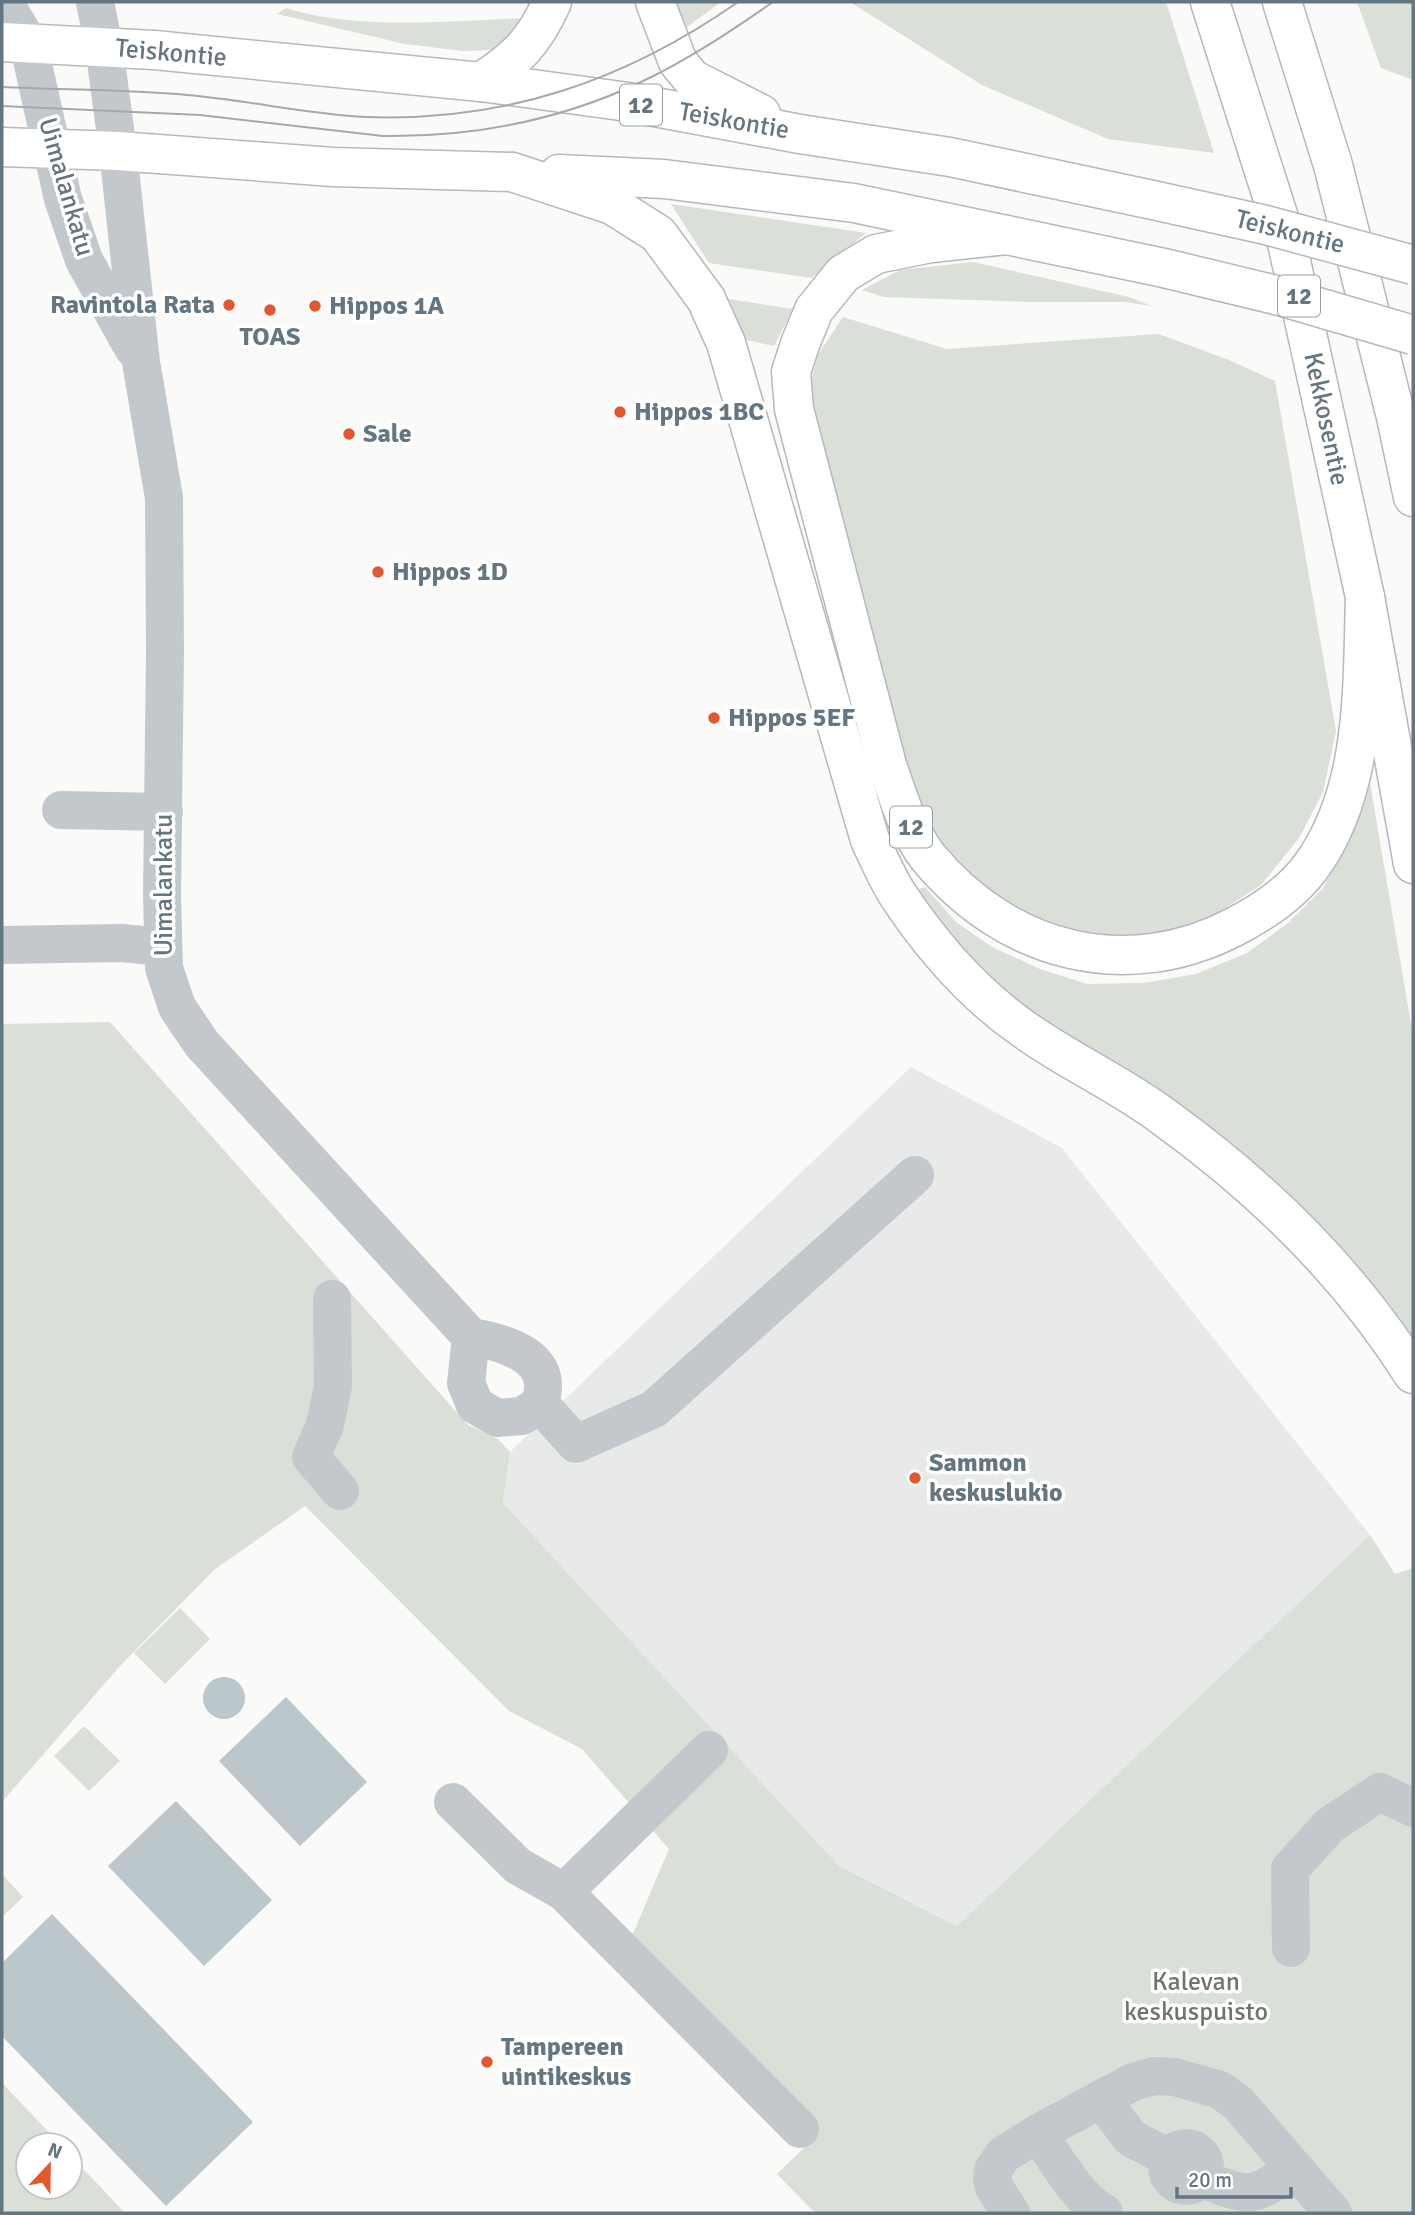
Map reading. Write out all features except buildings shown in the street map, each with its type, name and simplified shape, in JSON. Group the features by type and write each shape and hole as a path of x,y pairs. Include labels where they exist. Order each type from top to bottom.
{"main road":[{"path":"481,82 507,65 529,43 552,2"},
{"path":"655,2 678,62 692,79 800,134"},
{"name":"Kekkosentie","path":"1210,2 1287,243 1365,597"},
{"name":"12","path":"1282,2 1333,165 1396,416 1413,496"},
{"name":"Teiskontie","path":"15,42 104,47 481,82 628,102 800,134 950,157 1266,225 1413,265"},
{"path":"2,147 118,151 333,167 512,172 612,205 658,234 706,299 726,342 870,839 895,890 924,932 957,972 992,1004 1025,1030 1163,1116 1253,1189 1300,1232 1341,1276 1391,1339 1413,1374"},
{"name":"12","path":"512,172 664,179 854,203 1164,268 1280,296 1413,335"},
{"name":"12","path":"1006,235 931,243 876,254 843,274 814,310 791,372 794,409 887,765 906,817 926,855 948,879 980,907 1011,928 1043,942 1073,950 1115,956 1185,947 1215,937 1283,898 1310,868 1326,842 1348,787 1360,725 1365,597"},
{"path":"1365,597 1413,864"}],"street":[{"name":"Uimalankatu","path":"4,2 84,260 141,362"},
{"name":"Uimalankatu","path":"95,2 118,151 141,362 164,498 164,968 177,1007 202,1044 471,1337"},
{"path":"61,810 164,812"},
{"path":"2,945 122,943 162,947"},
{"path":"540,1404 576,1444 654,1409 915,1175"},
{"path":"332,1299 333,1386 325,1425 312,1457 340,1491"},
{"path":"471,1337 497,1341 520,1352 538,1368 544,1386 540,1404 522,1416 497,1418 475,1405 466,1383 471,1337"},
{"path":"564,1892 709,1750"},
{"path":"1291,1948 1290,1869 1330,1825 1380,1792 1413,1808"},
{"path":"453,1802 518,1866 564,1892 800,2129"},
{"path":"1011,2213 994,2188 993,2170 1003,2155 1133,2082 1154,2076 1175,2077 1220,2090 1238,2103 1333,2213"},
{"path":"1101,2099 1131,2138 1177,2183 1247,2194 1274,2183 1293,2168"},
{"path":"1038,2133 1080,2192 1104,2213"}],"shaded area":[{"name":"Sammon keskuslukio","path":"911,1067 1062,1148 1370,1535 957,1926 839,1866 503,1503 510,1452"},
{"path":"224,1677 239,1683 245,1698 239,1713 224,1719 209,1713 203,1698 209,1683"},
{"path":"286,1697 367,1782 300,1846 219,1761"},
{"path":"176,1801 272,1900 204,1966 108,1866"},
{"path":"52,1914 253,2122 166,2206 2,2036 2,1963"}],"green space":[{"path":"673,2 721,2 680,32"},
{"path":"850,2 1166,2 1214,153 1108,139 982,85"},
{"path":"1357,2 1413,2 1413,80 1381,68"},
{"path":"286,8 344,20 375,22 527,18 514,37 491,50 463,51 405,44 277,14"},
{"path":"671,204 866,233 812,278 709,263"},
{"path":"973,262 1129,297 1152,306 1124,302 884,297 862,290 900,270"},
{"path":"729,299 793,309 774,346 746,340"},
{"path":"843,317 947,349 1159,334 1229,360 1275,381 1336,731 1323,792 1299,838 1261,885 1218,913 1144,940 1080,933 996,901 949,855 929,827 906,772 809,392 817,356"},
{"path":"1369,777 1413,1036 1413,1339 1391,1306 1322,1227 1231,1144 1157,1090 1017,1006 910,892 925,887 956,922 992,947 1040,969 1087,984 1143,983 1196,974 1247,953 1288,923 1323,888 1346,846"},
{"name":"Kalevan keskuspuisto","path":"110,1022 468,1425 498,1439 510,1452 503,1503 839,1866 957,1926 1370,1535 1395,1574 1413,1568 1413,2213 815,2213 777,2174 818,2134 632,1936 669,1849 582,1749 509,1711 305,1506 214,1570 119,1667 2,1802 2,1024"},
{"path":"180,1608 210,1639 165,1684 134,1653"},
{"path":"84,1726 120,1761 89,1791 54,1756"},
{"path":"2,1874 23,1897 2,1917"},
{"path":"2,2083 48,2131 14,2131 14,2201 84,2201 84,2170 125,2213 2,2213"}],"tram line":[{"path":"2,87 164,93 366,117 417,117 467,112 515,104 562,91 607,74 652,54 738,2"},
{"path":"2,106 200,115 383,136 416,136 483,129 515,124 579,107 641,82 692,55 773,2"}],"place":[{"name":"Ravintola Rata","path":"229,305"},
{"name":"Hippos 1A","path":"315,306"},
{"name":"TOAS","path":"270,310"},
{"name":"Hippos 1BC","path":"620,412"},
{"name":"Sale","path":"349,434"},
{"name":"Hippos 1D","path":"378,572"},
{"name":"Hippos 5EF","path":"714,718"},
{"name":"Sammon keskuslukio","path":"915,1478"},
{"name":"Tampereen uintikeskus","path":"487,2062"}]}
